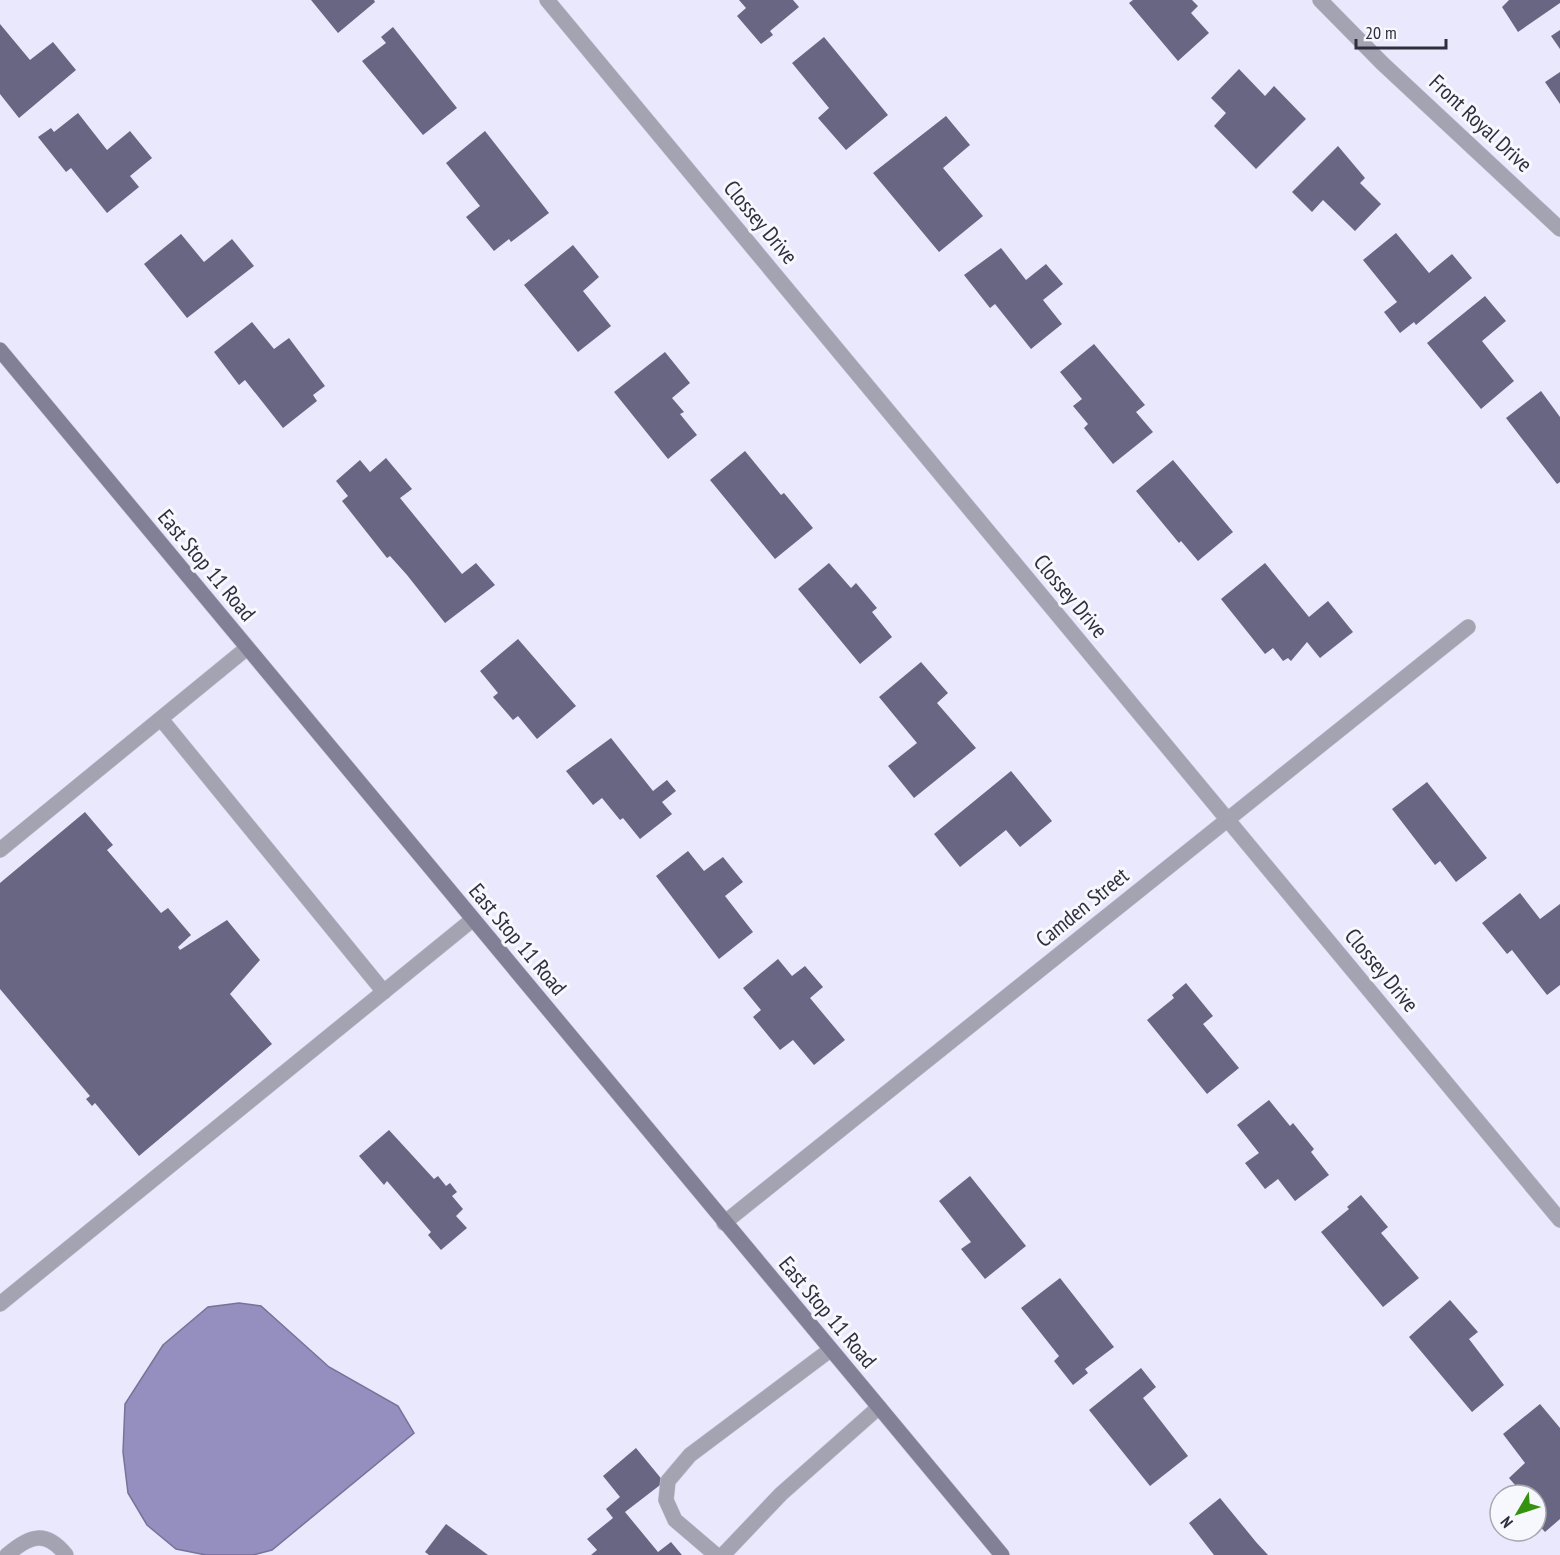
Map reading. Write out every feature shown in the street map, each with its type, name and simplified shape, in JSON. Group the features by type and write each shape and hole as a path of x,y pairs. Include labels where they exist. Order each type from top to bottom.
{"main road":[{"name":"East Stop 11 Road","path":"0,350 1002,1555"}],"street":[{"name":"Clossey Drive","path":"547,0 1560,1220"},
{"name":"Front Royal Drive","path":"1328,2 1382,63 1560,229"},
{"name":"Camden Street","path":"724,1223 1468,627"},
{"path":"0,850 247,648"},
{"path":"161,719 384,992"},
{"path":"0,1304 472,920"},
{"path":"716,1555 675,1520 666,1500 668,1481 690,1455 830,1350"},
{"path":"723,1555 781,1494 879,1407"},
{"path":"7,1555 20,1544 36,1537 55,1541 66,1555"}],"shaded area":[{"path":"239,1303 261,1306 329,1367 398,1406 414,1433 272,1550 253,1555 206,1555 176,1549 147,1525 128,1493 123,1452 125,1404 163,1345 208,1307"}],"building":[{"path":"311,0 374,0 375,2 338,33"},
{"path":"739,0 793,0 799,7 770,31 773,35 761,44 737,16 746,8"},
{"path":"1133,0 1192,0 1198,6 1191,13 1209,33 1178,61 1129,3"},
{"path":"1509,0 1560,0 1560,3 1518,32 1502,7"},
{"path":"0,24 30,60 53,42 76,70 19,118 0,94"},
{"path":"393,27 457,108 423,135 362,61 386,43 381,37"},
{"path":"1560,30 1560,49 1551,36"},
{"path":"824,37 888,115 846,150 818,118 829,108 792,63"},
{"path":"1239,69 1265,96 1274,86 1306,119 1256,169 1214,126 1226,113 1211,98"},
{"path":"1560,72 1560,104 1545,82"},
{"path":"78,113 107,150 130,131 152,158 130,176 139,187 107,213 71,168 66,172 38,137 51,128 54,132"},
{"path":"946,116 970,145 943,168 983,216 939,252 873,173"},
{"path":"485,131 549,213 511,242 509,239 494,251 466,217 480,206 446,163"},
{"path":"1338,146 1365,178 1360,183 1381,204 1355,231 1323,200 1312,212 1292,192"},
{"path":"1396,233 1429,273 1452,254 1472,278 1416,325 1414,322 1400,333 1384,312 1397,302 1363,260"},
{"path":"181,234 204,262 232,239 254,266 187,318 144,264"},
{"path":"573,245 599,277 583,291 611,326 578,352 524,285"},
{"path":"1001,248 1026,280 1046,264 1063,284 1043,300 1062,324 1031,349 995,304 990,308 964,275"},
{"path":"1485,296 1506,321 1482,341 1514,381 1481,409 1427,343"},
{"path":"252,322 274,349 289,338 325,386 313,395 317,401 283,428 245,380 239,385 214,352"},
{"path":"1094,344 1145,405 1136,412 1153,432 1113,464 1084,428 1088,424 1073,406 1082,399 1060,372"},
{"path":"665,352 690,383 672,398 684,412 680,414 697,435 668,459 614,392"},
{"path":"1541,391 1560,417 1560,482 1557,484 1506,418"},
{"path":"745,451 781,495 784,493 813,528 775,559 710,480"},
{"path":"386,458 412,489 400,498 462,574 476,563 495,585 445,623 407,575 390,556 387,558 342,501 348,496 336,481 360,460 370,472"},
{"path":"1173,460 1233,532 1198,561 1181,541 1179,543 1136,491"},
{"path":"829,563 851,588 856,583 877,608 872,612 892,637 860,664 798,589"},
{"path":"1265,563 1309,617 1328,601 1353,632 1320,658 1307,642 1291,661 1288,658 1283,661 1273,648 1265,654 1221,599"},
{"path":"518,639 576,706 537,739 518,716 513,720 493,697 498,693 480,671"},
{"path":"921,662 948,693 937,703 976,748 914,798 888,766 917,743 879,697"},
{"path":"611,738 653,791 667,780 676,791 662,802 672,814 640,839 623,818 620,820 602,798 593,805 566,771"},
{"path":"1011,771 1052,821 1020,847 1006,830 960,867 934,834"},
{"path":"1427,782 1487,858 1456,882 1440,861 1435,865 1392,809"},
{"path":"85,812 113,845 107,850 161,913 168,908 191,935 178,947 180,950 227,920 260,960 230,994 272,1044 139,1156 95,1103 92,1106 86,1099 90,1096 0,989 0,883"},
{"path":"688,851 704,871 723,857 743,882 725,896 753,932 719,959 656,876"},
{"path":"1520,893 1540,919 1560,904 1560,985 1547,995 1512,950 1507,954 1482,923"},
{"path":"778,959 792,976 805,966 823,987 810,998 845,1040 814,1065 793,1040 780,1050 753,1017 761,1010 743,988"},
{"path":"1186,983 1213,1016 1203,1024 1239,1068 1207,1094 1147,1020 1174,998 1172,995"},
{"path":"1269,1100 1290,1126 1293,1123 1314,1149 1311,1152 1329,1175 1295,1201 1278,1179 1265,1189 1245,1163 1259,1153 1237,1125"},
{"path":"389,1130 434,1179 438,1176 446,1186 450,1183 457,1192 452,1196 463,1209 456,1216 467,1228 441,1250 428,1235 431,1232 387,1181 384,1185 359,1156"},
{"path":"970,1176 1026,1246 985,1279 961,1249 971,1242 939,1201"},
{"path":"1361,1195 1388,1227 1381,1233 1419,1278 1383,1307 1321,1232 1349,1209 1347,1207"},
{"path":"1060,1278 1114,1347 1085,1369 1088,1373 1073,1385 1054,1361 1059,1356 1021,1308"},
{"path":"1450,1300 1478,1332 1469,1339 1504,1385 1472,1412 1409,1337"},
{"path":"1141,1368 1156,1387 1143,1398 1188,1456 1150,1486 1089,1410"},
{"path":"1540,1404 1560,1428 1560,1519 1548,1529 1548,1483 1513,1483 1509,1478 1525,1463 1503,1434"},
{"path":"636,1448 664,1482 625,1512 658,1552 671,1542 682,1555 591,1555 597,1550 587,1539 613,1518 606,1509 620,1497 603,1476"},
{"path":"1220,1498 1268,1555 1214,1555 1189,1523"},
{"path":"446,1524 488,1555 429,1555 425,1552"}]}
